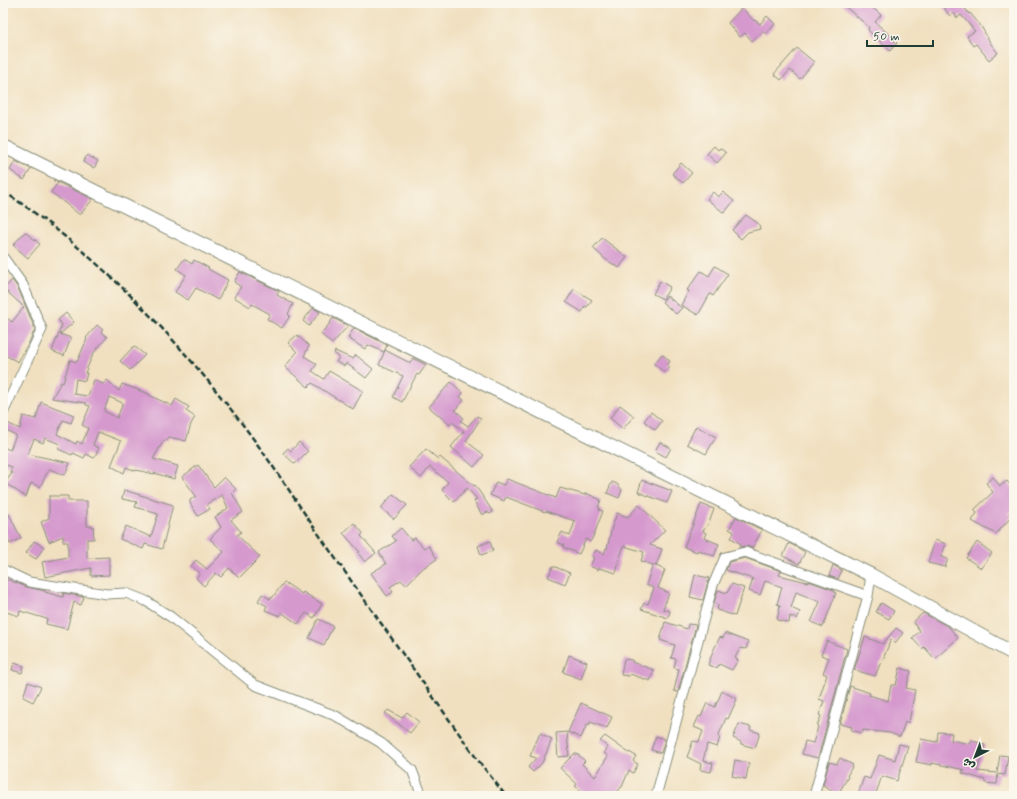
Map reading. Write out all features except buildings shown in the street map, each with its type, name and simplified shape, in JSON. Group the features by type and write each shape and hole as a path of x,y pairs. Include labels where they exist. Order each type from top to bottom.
{"main road":[{"path":"3,146 871,575 1014,654"}],"street":[{"path":"3,257 23,285 42,329 3,412"},
{"path":"656,796 713,585 725,557 745,552 868,596"},
{"path":"3,569 6,572 29,582 107,594 126,593 146,601 171,617 255,685 336,716 381,744 412,770 422,796"},
{"path":"814,796 868,596 871,575"}],"railway":[{"path":"3,191 38,215 71,241 133,298 162,328 217,392 264,454 477,759 506,796"}]}
